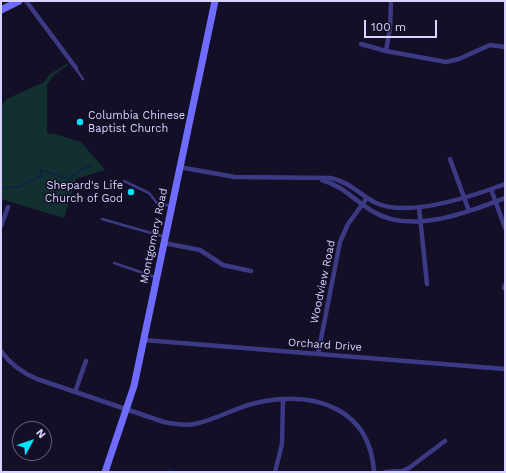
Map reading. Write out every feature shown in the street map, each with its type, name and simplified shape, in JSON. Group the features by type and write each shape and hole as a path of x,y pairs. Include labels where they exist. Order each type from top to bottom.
{"main road":[{"path":"1,10 19,1"},
{"name":"Montgomery Road","path":"105,472 134,386 214,1"}],"street":[{"path":"26,1 76,68"},
{"path":"386,51 390,28 391,1"},
{"path":"362,44 386,51 446,62 490,46 505,47"},
{"path":"450,159 469,211"},
{"path":"179,167 235,177 331,178 355,188 377,204 406,208 447,202 505,184"},
{"path":"319,179 335,185 351,194 362,204 382,216 403,221 421,222 448,217 505,198"},
{"path":"491,189 505,228"},
{"name":"Woodview Road","path":"318,354 340,242 348,224 367,198"},
{"path":"1,226 8,207"},
{"path":"419,207 427,284"},
{"path":"164,240 200,250 223,264 251,271"},
{"name":"Orchard Drive","path":"144,340 505,369"},
{"path":"1,352 3,358 26,374 37,379 164,422 185,425 205,421 249,404 283,399 299,399 326,404 347,415 363,432 368,441 373,459 374,472"},
{"path":"75,392 86,361"},
{"path":"276,472 282,444 283,399"},
{"path":"385,472 402,471 409,468 445,441"}],"lane":[{"path":"76,68 83,79"},
{"path":"124,181 149,193 157,203 171,206"},
{"path":"102,219 164,240"},
{"path":"114,263 156,278"}],"green space":[{"path":"68,63 68,65 53,76 47,85 47,133 81,142 105,170 76,179 64,218 1,199 1,106 11,97 44,82 50,74"}],"waterway":[{"path":"1,191 7,187 19,187 41,176 41,170 68,179 79,171 92,165"},
{"path":"168,468 174,472"}],"place":[{"name":"Columbia Chinese Baptist Church","path":"80,122"},
{"name":"Shepard's Life Church of God","path":"131,192"}]}
